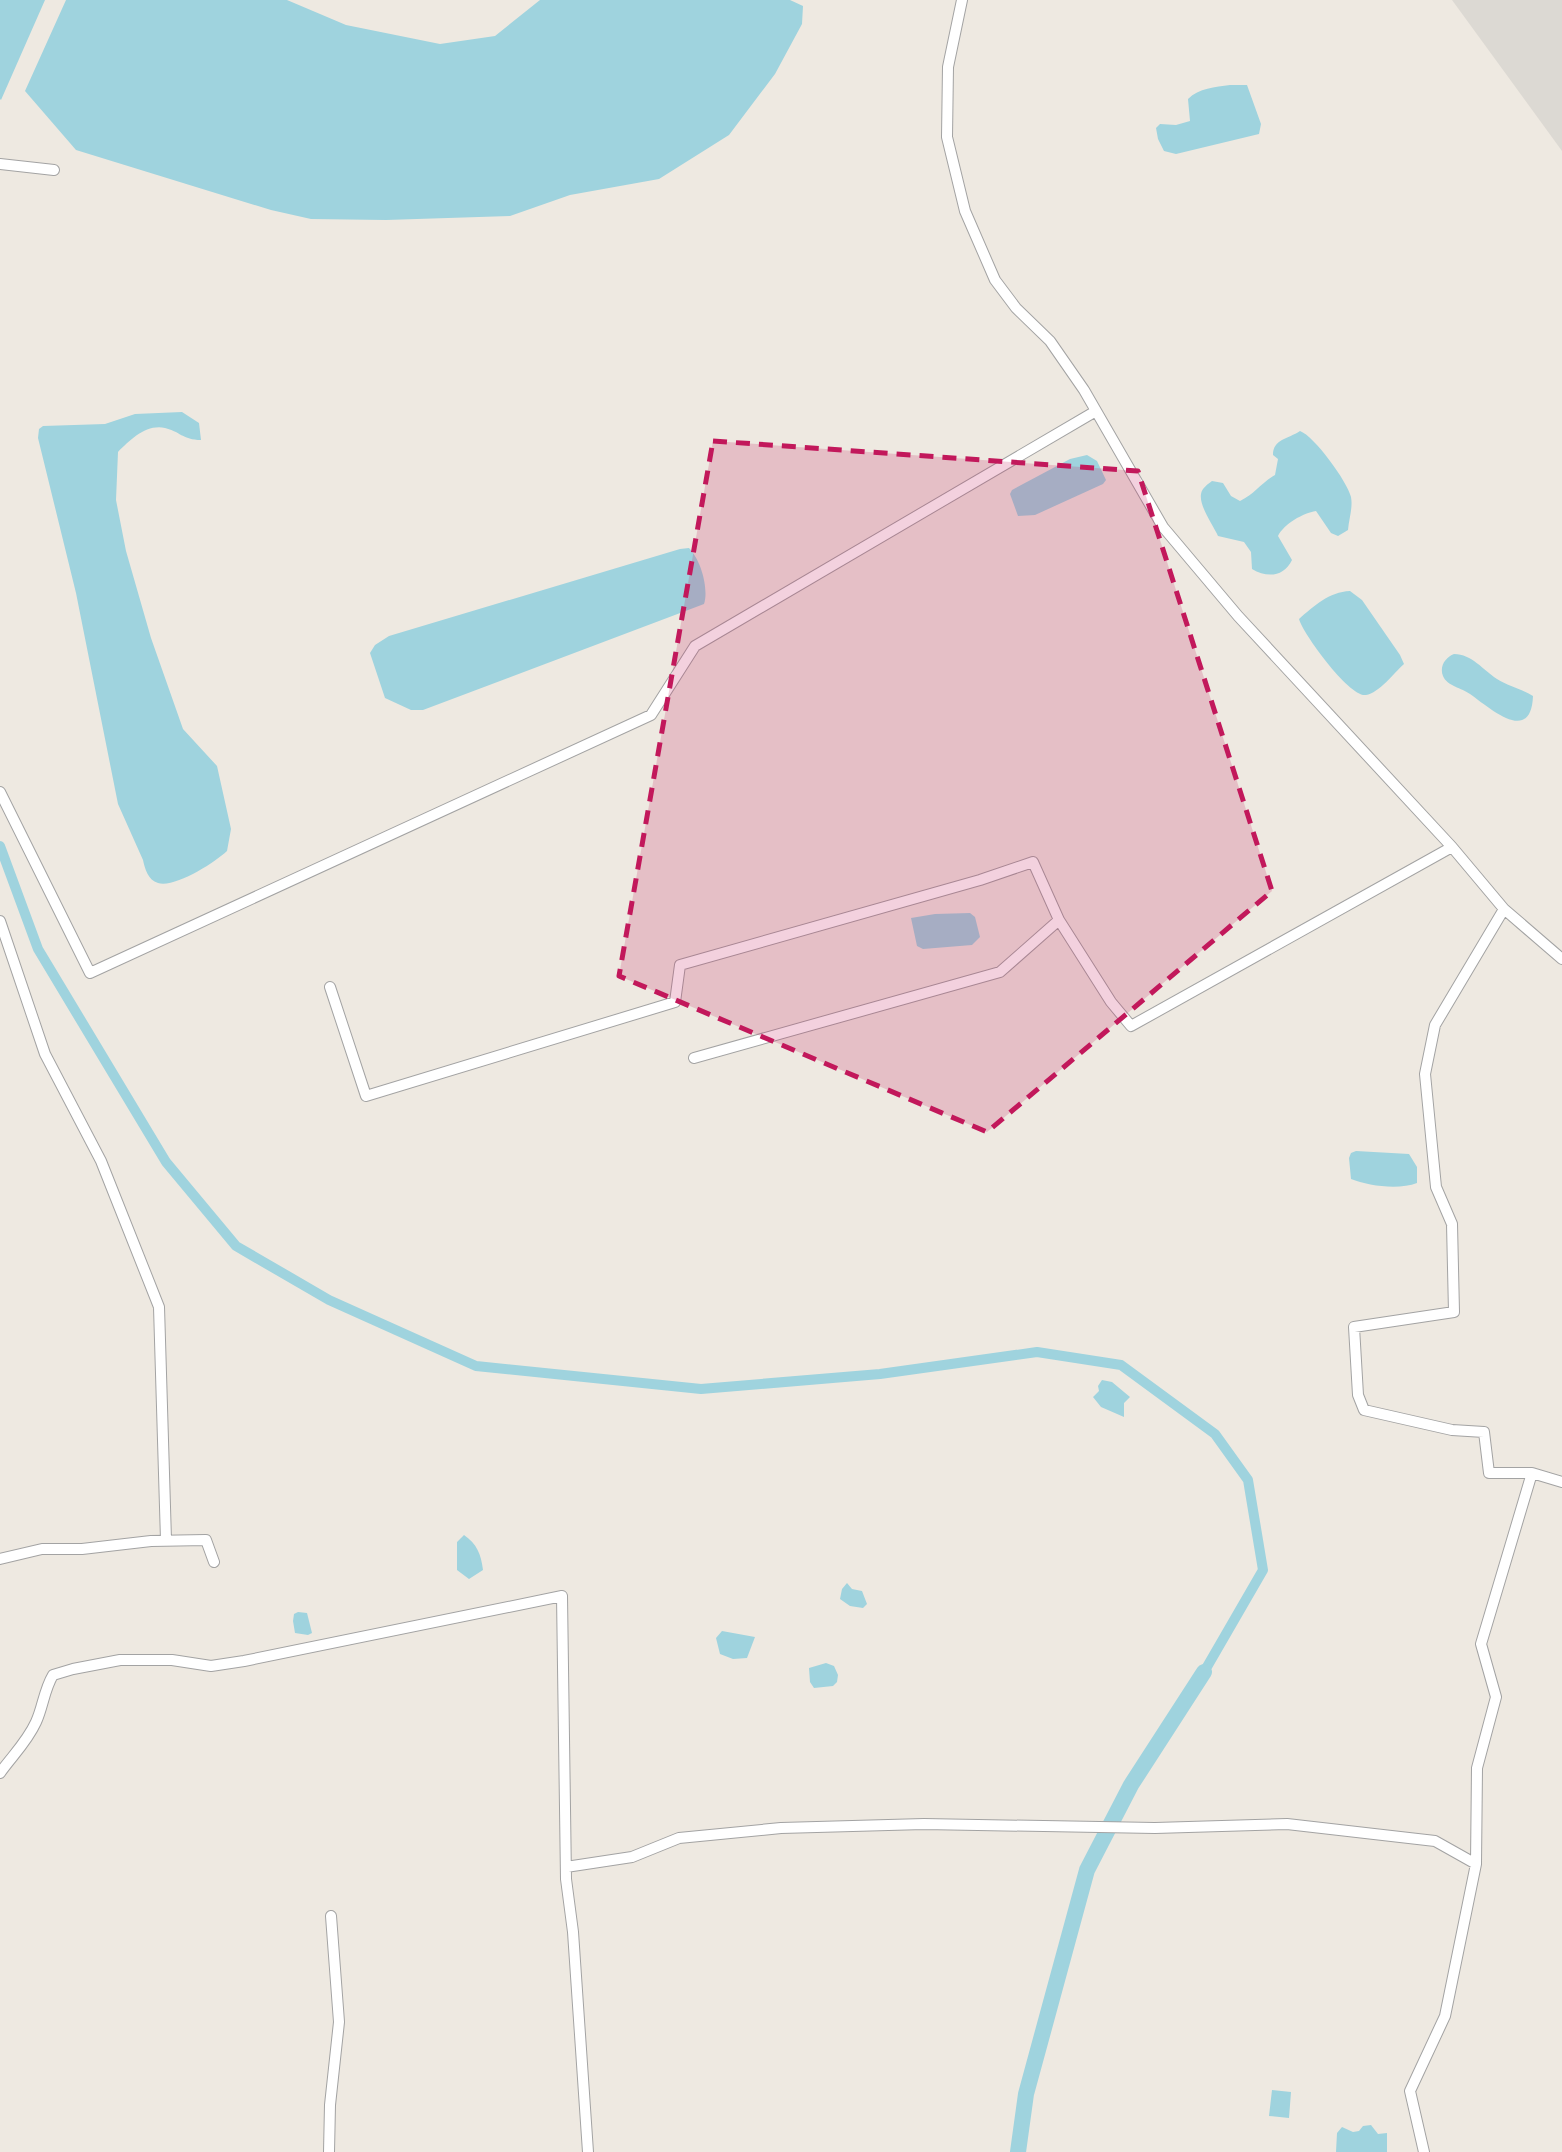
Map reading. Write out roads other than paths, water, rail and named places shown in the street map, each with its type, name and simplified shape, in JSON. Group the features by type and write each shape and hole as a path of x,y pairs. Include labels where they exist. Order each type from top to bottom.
{"street":[{"path":"962,0 948,67 947,137 965,211 995,280 1016,308 1050,341 1096,411 1163,527 1238,616 1452,847 1504,909 1562,959"},
{"path":"0,164 54,170"},
{"path":"0,792 90,973 651,715 695,646 1096,411"},
{"path":"330,987 366,1097 675,1002 680,965 980,880 1033,862 1059,920 1111,1002 1131,1026 1452,847"},
{"path":"1504,909 1435,1025 1425,1074 1436,1187 1452,1224 1454,1312 1354,1327 1359,1395 1364,1410 1452,1430 1484,1432 1489,1473 1532,1474 1562,1482"},
{"path":"694,1058 1000,972 1059,920"},
{"path":"0,921 45,1054 101,1161 159,1307 166,1540"},
{"path":"1424,2152 1410,2091 1445,2016 1476,1864 1477,1768 1496,1697 1481,1644 1532,1474"},
{"path":"0,1559 42,1549 82,1549 166,1540 206,1540 214,1562"},
{"path":"0,1773 36,1722 46,1687 53,1675 73,1668 120,1660 173,1660 211,1666 562,1596 566,1867 588,2152"},
{"path":"566,1867 632,1857 679,1838 781,1828 924,1824 1155,1828 1287,1824 1435,1841 1476,1864"},
{"path":"329,2152 330,2105 339,2022 331,1916"}],"water":[{"path":"0,0 45,0 1,100 0,99"},
{"path":"66,0 287,0 346,25 440,44 495,36 540,0 790,0 803,6 802,24 775,74 729,135 659,179 570,195 510,216 386,220 311,219 271,210 76,150 25,91"},
{"path":"1247,85 1261,124 1259,134 1176,154 1164,151 1156,128 1160,124 1176,125 1190,121 1188,99 1192,95 1213,87"},
{"path":"182,412 199,423 201,440 190,439 158,427 139,434 118,452 116,500 126,551 151,638 183,729 217,766 231,829 227,851 221,856 184,878 165,884 155,882 148,874 118,804 76,593 38,438 39,429 43,426 105,424 135,414"},
{"path":"1300,431 1321,450 1348,490 1352,505 1348,530 1338,536 1331,533 1316,511 1300,517 1289,523 1278,536 1292,560 1289,566 1280,573 1263,574 1252,569 1251,552 1244,542 1218,536 1204,510 1201,494 1212,481 1223,483 1231,496 1240,501 1245,498 1275,475 1278,459 1273,455 1276,446"},
{"path":"1087,455 1097,461 1106,480 1103,484 1035,515 1018,516 1010,494 1012,490 1070,459"},
{"path":"689,548 703,575 704,604 423,710 411,710 385,698 370,653 375,645 389,636"},
{"path":"1350,591 1362,600 1404,664 1381,687 1366,695 1349,686 1339,676 1318,650 1299,619 1329,597"},
{"path":"1454,654 1472,660 1497,679 1533,696 1531,711 1518,721 1509,719 1448,682 1443,676 1443,665 1448,657"},
{"path":"970,913 975,917 980,937 972,945 923,949 917,946 911,918"},
{"path":"1351,1153 1409,1154 1417,1167 1417,1183 1384,1186 1351,1179 1349,1158"},
{"path":"1102,1380 1112,1382 1130,1397 1124,1403 1124,1417 1101,1407 1093,1397 1099,1391 1098,1386"},
{"path":"464,1535 478,1550 483,1570 469,1579 457,1570 457,1542"},
{"path":"847,1583 852,1589 862,1591 867,1604 863,1608 850,1606 840,1599 842,1589"},
{"path":"307,1613 312,1633 295,1633 294,1614"},
{"path":"722,1631 755,1637 747,1658 733,1659 720,1654 716,1638"},
{"path":"826,1663 834,1666 838,1675 837,1682 833,1686 814,1688 810,1682 809,1668"},
{"path":"1272,2090 1291,2092 1289,2118 1269,2116"},
{"path":"1371,2125 1378,2134 1387,2133 1387,2152 1336,2152 1337,2133 1342,2127 1353,2132"}],"waterway":[{"path":"0,846 38,949 166,1162 236,1246 329,1300 476,1366 701,1389 880,1374 1037,1352 1121,1365 1215,1434 1248,1480 1263,1570 1204,1672"},
{"path":"1018,2152 1026,2094 1087,1870 1131,1785 1204,1672"}]}
